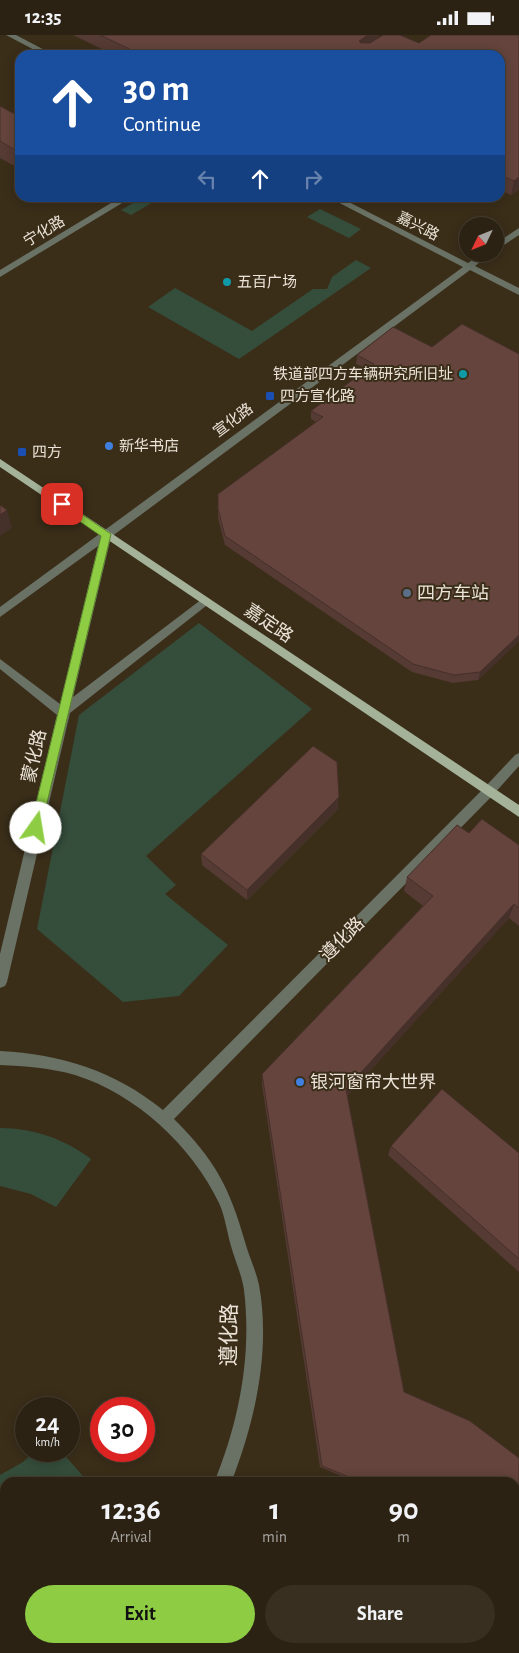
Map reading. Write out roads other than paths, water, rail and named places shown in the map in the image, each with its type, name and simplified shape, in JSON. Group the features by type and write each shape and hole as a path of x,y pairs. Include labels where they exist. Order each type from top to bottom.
{"main road":[{"name":"嘉定路","path":"0,462 519,812"}],"street":[{"path":"10,35 40,50"},
{"name":"宁化路","path":"0,274 120,202"},
{"name":"嘉兴路","path":"342,202 519,292"},
{"path":"504,241 519,231"},
{"name":"宣化路","path":"0,613 474,263"},
{"name":"蒙化路","path":"0,982 62,712 106,534"},
{"path":"0,663 62,712 206,602"},
{"name":"遵化路","path":"164,1119 489,791 519,758"},
{"name":"遵化路","path":"0,1058 36,1059 86,1072 127,1092 164,1119 198,1156 224,1199 252,1292 254,1354 245,1419 224,1477"}],"place":[{"name":"五百广场","path":"227,282"},
{"name":"铁道部四方车辆研究所旧址","path":"463,374"},
{"name":"四方宣化路","path":"270,396"},
{"name":"新华书店","path":"109,446"},
{"name":"四方","path":"22,452"},
{"name":"四方车站","path":"407,593"},
{"name":"银河窗帘大世界","path":"300,1082"}]}
